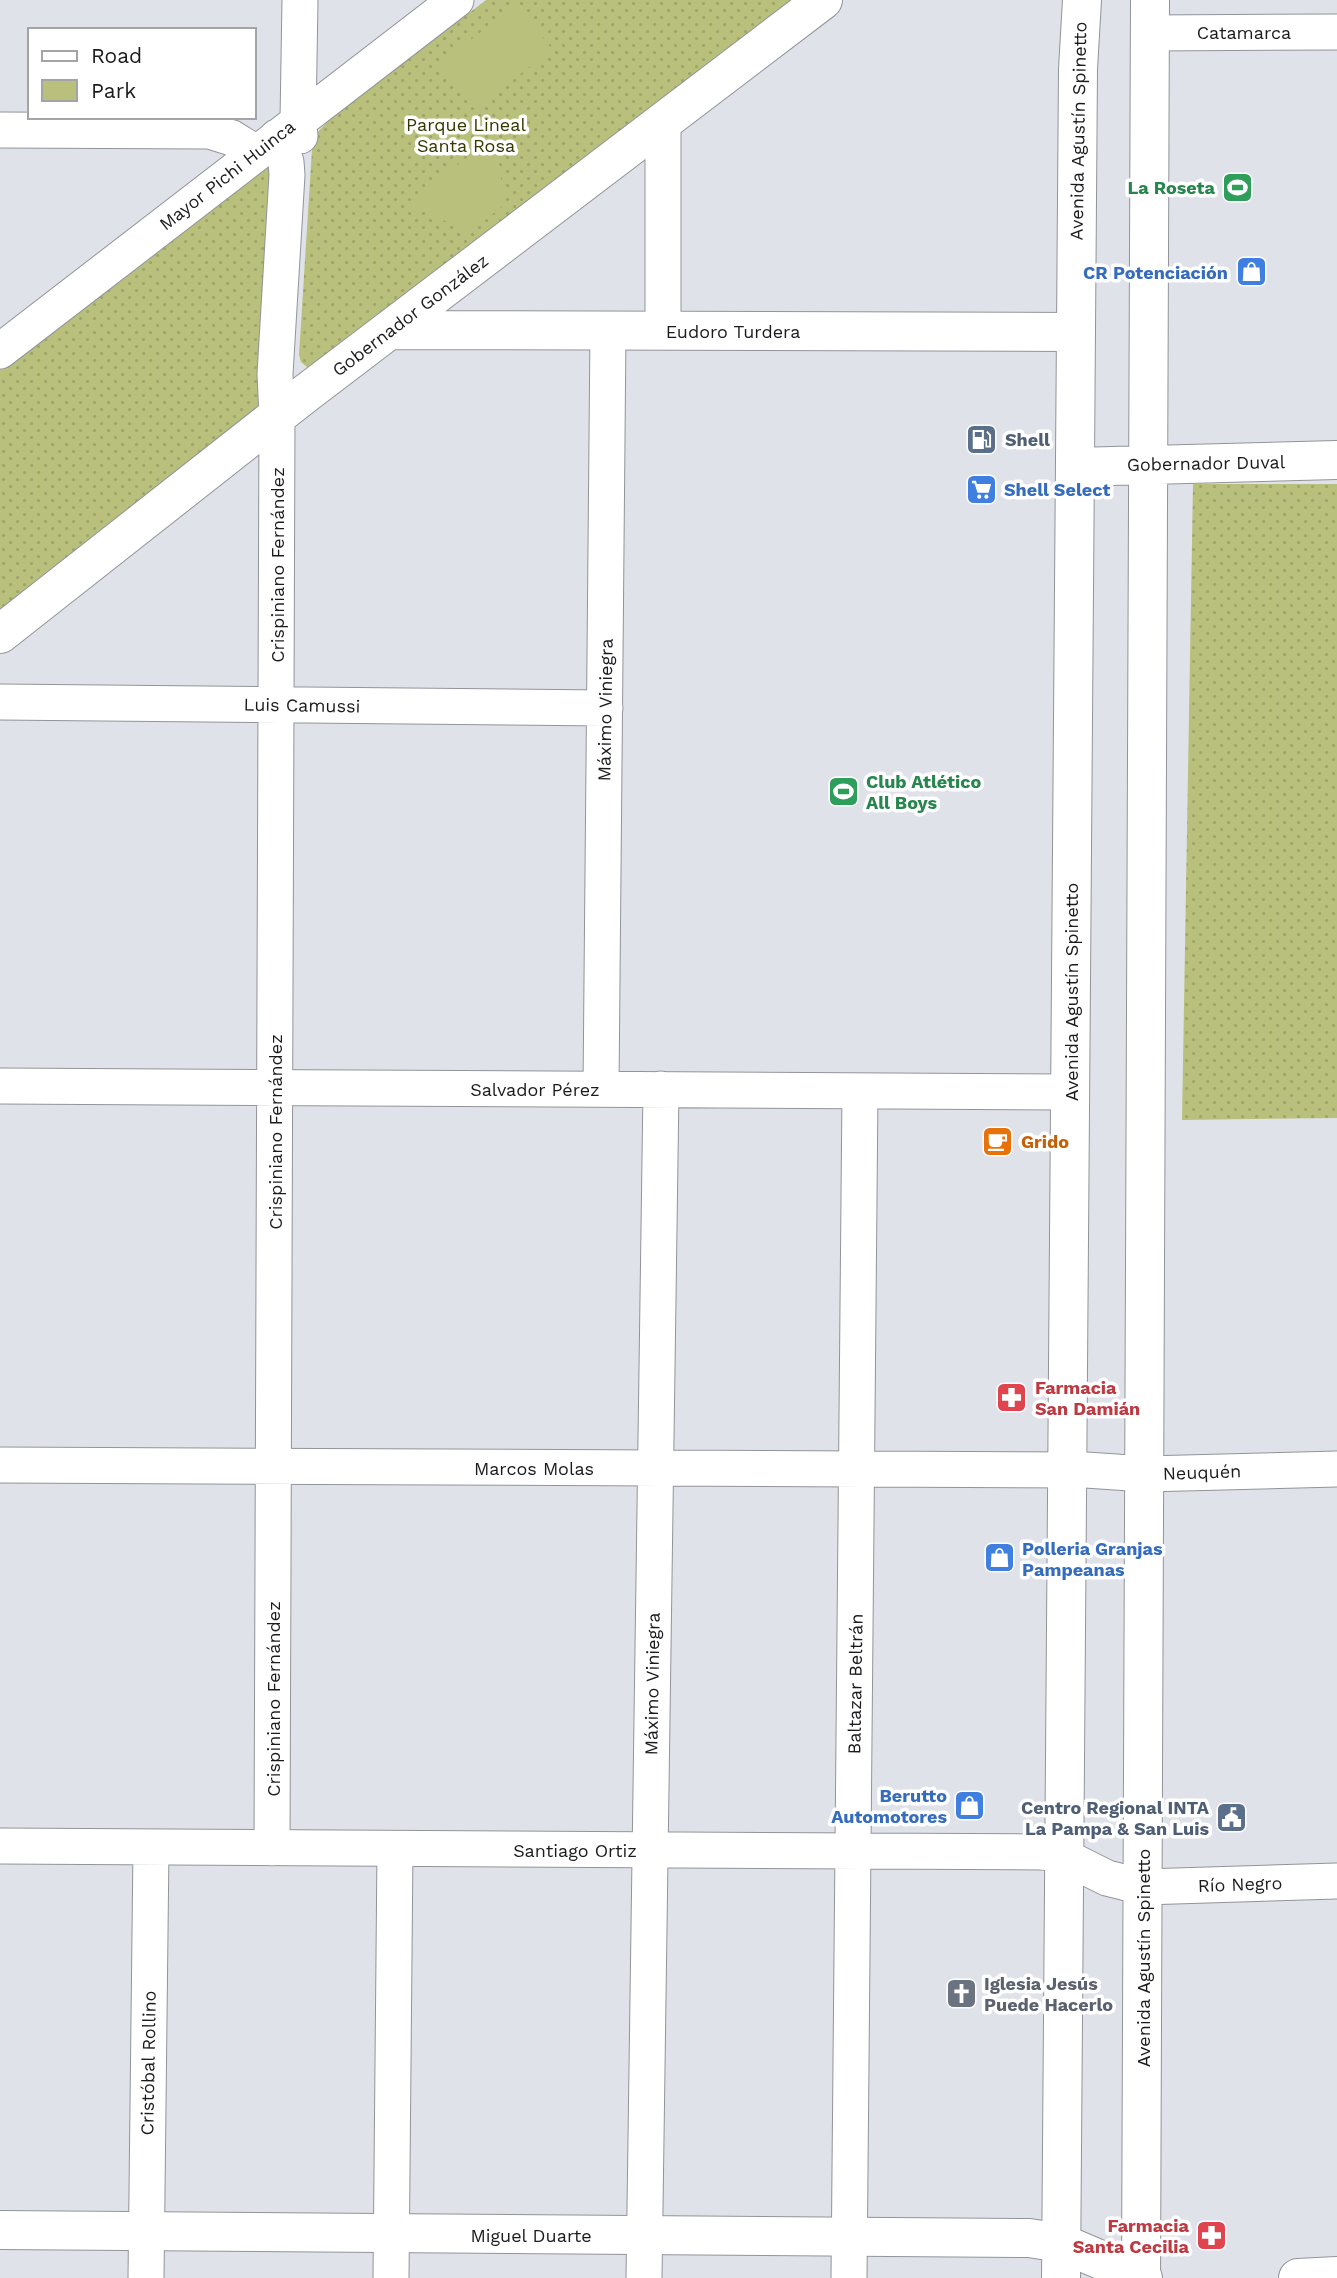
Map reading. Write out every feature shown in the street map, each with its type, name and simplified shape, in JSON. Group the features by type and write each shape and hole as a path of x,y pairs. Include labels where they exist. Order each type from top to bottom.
{"main road":[{"name":"Gobernador González","path":"0,634 278,416 823,0"},
{"name":"Avenida Agustín Spinetto","path":"1061,2261 1078,69 1082,0"},
{"name":"Avenida Agustín Spinetto","path":"1142,2278 1150,16"},
{"name":"Eudoro Turdera","path":"391,330 1076,332"},
{"name":"Gobernador Duval","path":"1075,467 1337,460"},
{"name":"Miguel Duarte","path":"0,2230 1029,2238 1061,2261 1142,2278"},
{"path":"1298,2278 1337,2276"}],"street":[{"name":"Crispiniano Fernández","path":"272,1848 278,416 288,390 292,364 303,164 277,136 300,0"},
{"name":"Mayor Pichi Huinca","path":"0,351 456,0"},
{"name":"Catamarca","path":"1150,16 1337,32"},
{"path":"663,122 663,331"},
{"path":"0,130 210,131 232,138 277,136"},
{"name":"Máximo Viniegra","path":"601,1089 608,330"},
{"name":"Luis Camussi","path":"0,702 605,708"},
{"name":"Salvador Pérez","path":"0,1086 1070,1092"},
{"name":"Máximo Viniegra","path":"644,2278 661,1089"},
{"name":"Baltazar Beltrán","path":"849,2278 860,1091"},
{"name":"Marcos Molas","path":"0,1465 1067,1471"},
{"name":"Neuquén","path":"1067,1471 1145,1474 1337,1469"},
{"name":"Santiago Ortiz","path":"0,1846 1042,1852 1064,1856 1107,1878 1143,1887"},
{"name":"Cristóbal Rollino","path":"146,2278 150,1847"},
{"path":"391,2278 395,1849"},
{"name":"Río Negro","path":"1143,1887 1337,1881"}],"green space":[{"name":"Parque Lineal Santa Rosa","path":"486,0 798,0 308,368 301,362 299,355 315,135 329,120"},
{"path":"517,4 552,49 475,110 439,64"},
{"path":"496,135 504,205 470,232 407,204"},
{"path":"272,167 266,401 0,611 0,370 260,169"},
{"path":"1193,484 1337,484 1337,1118 1182,1120"}],"place":[{"name":"La Roseta","path":"1238,187"},
{"name":"CR Potenciación","path":"1251,272"},
{"name":"Shell","path":"982,439"},
{"name":"Shell Select","path":"981,489"},
{"name":"Club Atlético All Boys","path":"843,791"},
{"name":"Grido","path":"998,1141"},
{"name":"Farmacia San Damián","path":"1012,1397"},
{"name":"Polleria Granjas Pampeanas","path":"999,1558"},
{"name":"Berutto Automotores","path":"970,1805"},
{"name":"Centro Regional INTA La Pampa & San Luis","path":"1232,1817"},
{"name":"Iglesia Jesús Puede Hacerlo","path":"961,1993"},
{"name":"Farmacia Santa Cecilia","path":"1212,2235"}]}
